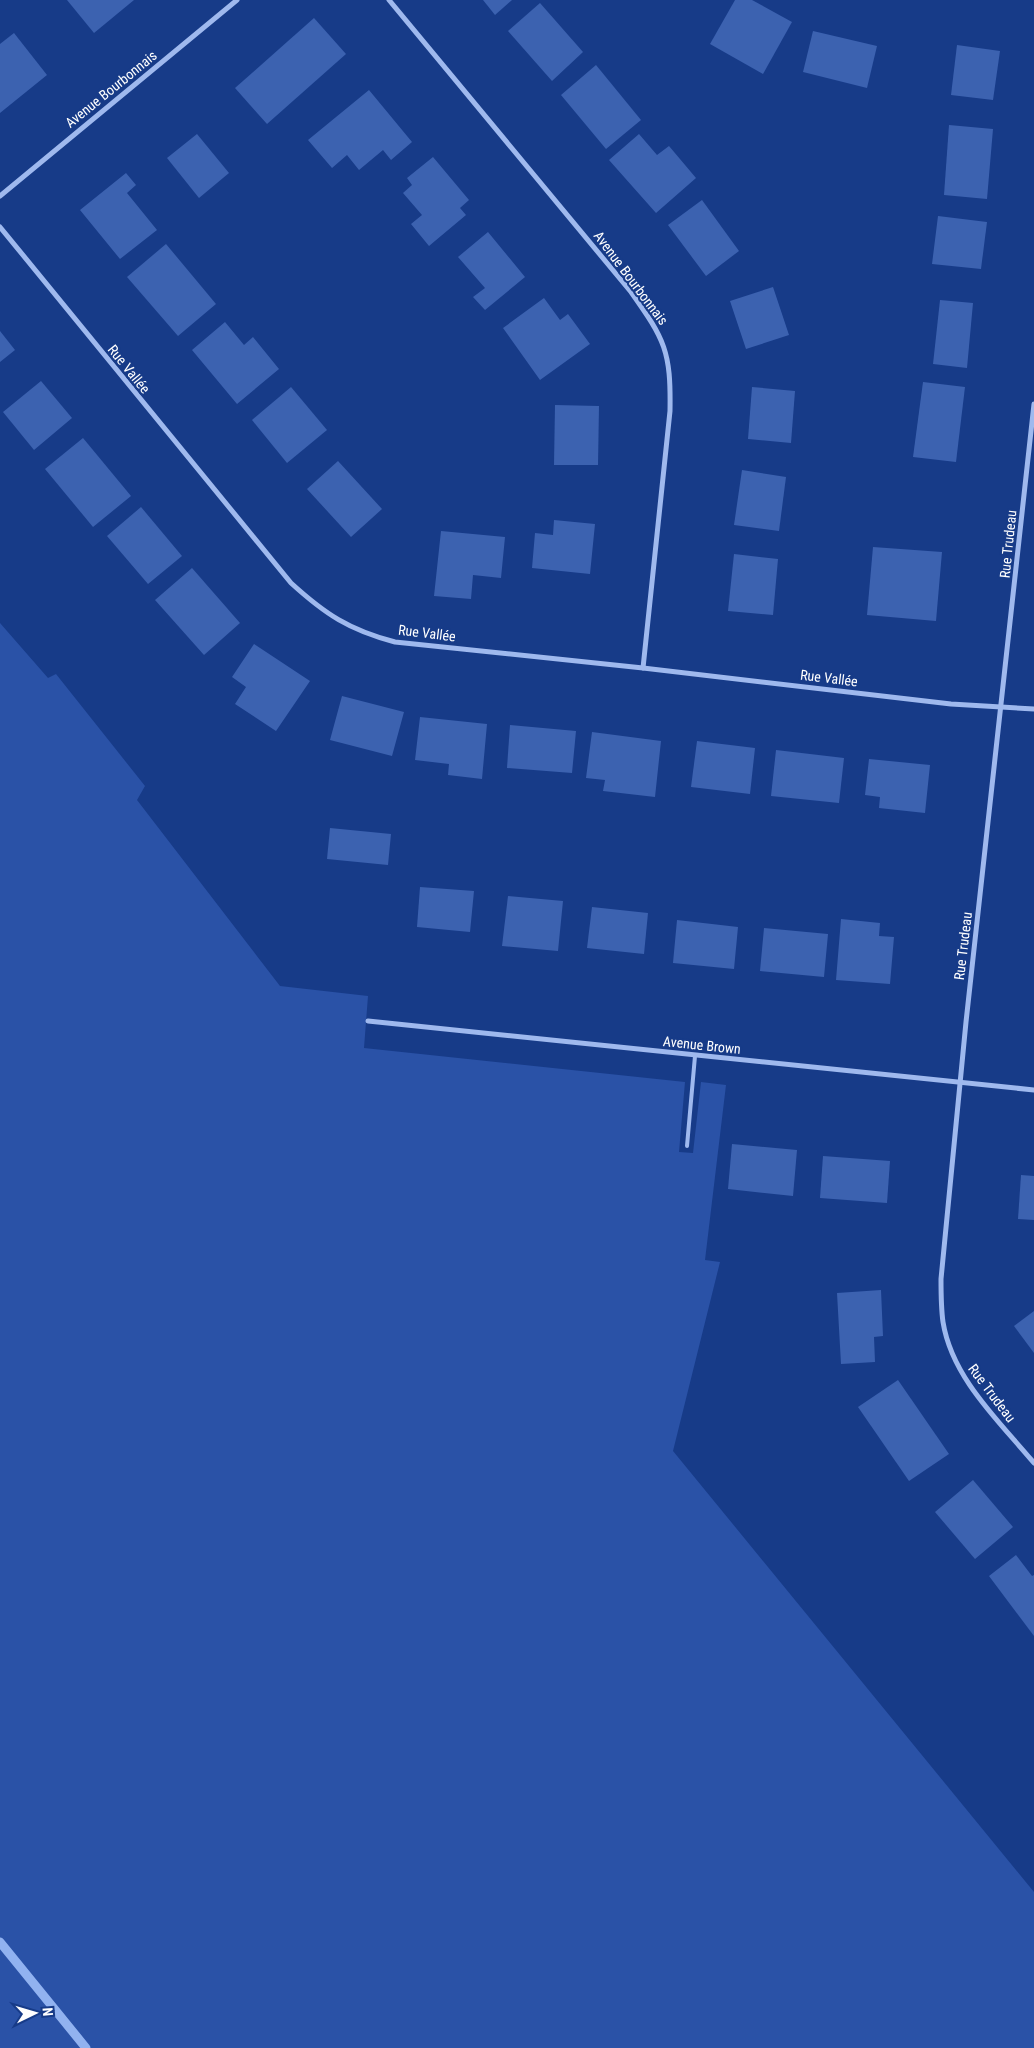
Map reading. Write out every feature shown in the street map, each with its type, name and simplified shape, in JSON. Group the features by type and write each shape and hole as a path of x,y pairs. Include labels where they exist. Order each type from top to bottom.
{"street":[{"name":"Avenue Bourbonnais","path":"0,196 237,0"},
{"name":"Avenue Bourbonnais","path":"388,0 631,292 659,333 667,353 671,378 670,410 643,668"},
{"name":"Rue Vallée","path":"0,227 290,583 337,620 367,634 395,642 643,668 951,704 1034,709"},
{"name":"Rue Trudeau","path":"1034,404 960,1082 941,1279 943,1322 956,1363 973,1389 1034,1463"},
{"name":"Avenue Brown","path":"368,1021 1034,1090"}],"lane":[{"path":"687,1146 696,1056"}],"shaded area":[{"path":"0,623 48,678 56,674 145,786 137,800 280,986 368,996 364,1048 685,1082 679,1152 693,1153 701,1082 726,1085 705,1260 720,1262 673,1451 1034,1892 1034,2048 0,2048"}],"building":[{"path":"67,0 134,0 94,33"},
{"path":"483,0 512,0 495,15"},
{"path":"735,0 752,0 792,22 763,74 710,44"},
{"path":"540,3 583,52 552,81 508,31"},
{"path":"314,18 346,54 267,124 235,88"},
{"path":"813,31 877,46 867,88 803,72"},
{"path":"14,33 47,75 0,113 0,44"},
{"path":"957,45 1000,51 993,100 951,95"},
{"path":"596,65 641,120 606,149 561,95"},
{"path":"369,90 412,142 391,160 383,150 359,170 347,155 332,168 308,140"},
{"path":"949,125 993,129 987,199 944,195"},
{"path":"197,134 229,173 199,198 167,158"},
{"path":"639,134 657,155 669,146 696,178 656,213 609,160"},
{"path":"433,157 469,200 460,208 466,215 429,246 411,224 422,215 403,193 412,185 407,178"},
{"path":"126,173 136,185 127,193 157,230 120,259 80,210"},
{"path":"702,200 739,251 706,276 668,225"},
{"path":"938,216 987,222 981,269 932,264"},
{"path":"488,232 525,277 485,310 473,297 485,288 458,257"},
{"path":"166,244 216,304 178,336 127,277"},
{"path":"773,287 789,335 746,349 730,301"},
{"path":"544,298 560,320 568,314 590,344 540,380 503,328"},
{"path":"940,300 973,303 967,368 933,364"},
{"path":"225,322 244,345 253,337 279,369 237,404 192,350"},
{"path":"0,331 15,350 0,362"},
{"path":"41,381 72,418 34,450 3,412"},
{"path":"923,382 965,387 956,462 913,457"},
{"path":"291,387 327,430 287,463 252,420"},
{"path":"752,387 795,391 791,443 748,439"},
{"path":"555,405 599,406 598,465 554,465"},
{"path":"83,438 131,496 93,527 45,469"},
{"path":"338,461 382,509 351,537 307,489"},
{"path":"742,470 786,477 779,531 734,525"},
{"path":"141,507 182,556 148,584 107,536"},
{"path":"554,520 595,524 590,574 532,568 535,533 553,535"},
{"path":"441,531 505,537 501,578 473,575 471,599 434,596"},
{"path":"873,547 942,552 936,621 867,615"},
{"path":"734,554 778,559 773,615 728,611"},
{"path":"192,568 240,623 204,655 155,600"},
{"path":"254,644 310,681 276,731 235,704 246,687 232,677"},
{"path":"342,696 404,712 392,756 330,740"},
{"path":"420,717 487,724 482,779 448,775 449,764 415,760"},
{"path":"510,725 576,731 572,773 507,768"},
{"path":"592,732 661,741 655,797 603,791 605,780 586,778"},
{"path":"697,741 755,748 750,794 691,787"},
{"path":"776,750 844,758 839,803 771,796"},
{"path":"869,759 930,765 925,813 879,808 880,797 865,795"},
{"path":"330,828 391,834 388,865 327,859"},
{"path":"420,887 474,891 470,932 417,927"},
{"path":"508,896 563,901 558,951 502,946"},
{"path":"592,907 648,913 644,954 587,948"},
{"path":"841,919 880,923 879,936 894,937 890,984 836,980"},
{"path":"677,920 738,927 734,969 673,963"},
{"path":"764,928 828,934 824,977 760,971"},
{"path":"732,1144 797,1150 793,1196 728,1189"},
{"path":"823,1156 890,1161 887,1203 820,1198"},
{"path":"1021,1175 1034,1176 1034,1220 1018,1219"},
{"path":"881,1290 883,1336 874,1337 875,1362 841,1364 837,1293"},
{"path":"1034,1311 1034,1353 1014,1326"},
{"path":"898,1380 949,1454 909,1481 858,1407"},
{"path":"973,1480 1013,1527 975,1559 935,1512"},
{"path":"1016,1555 1032,1576 1034,1575 1034,1636 989,1576"}],"waterway":[{"path":"0,1942 86,2048"}]}
